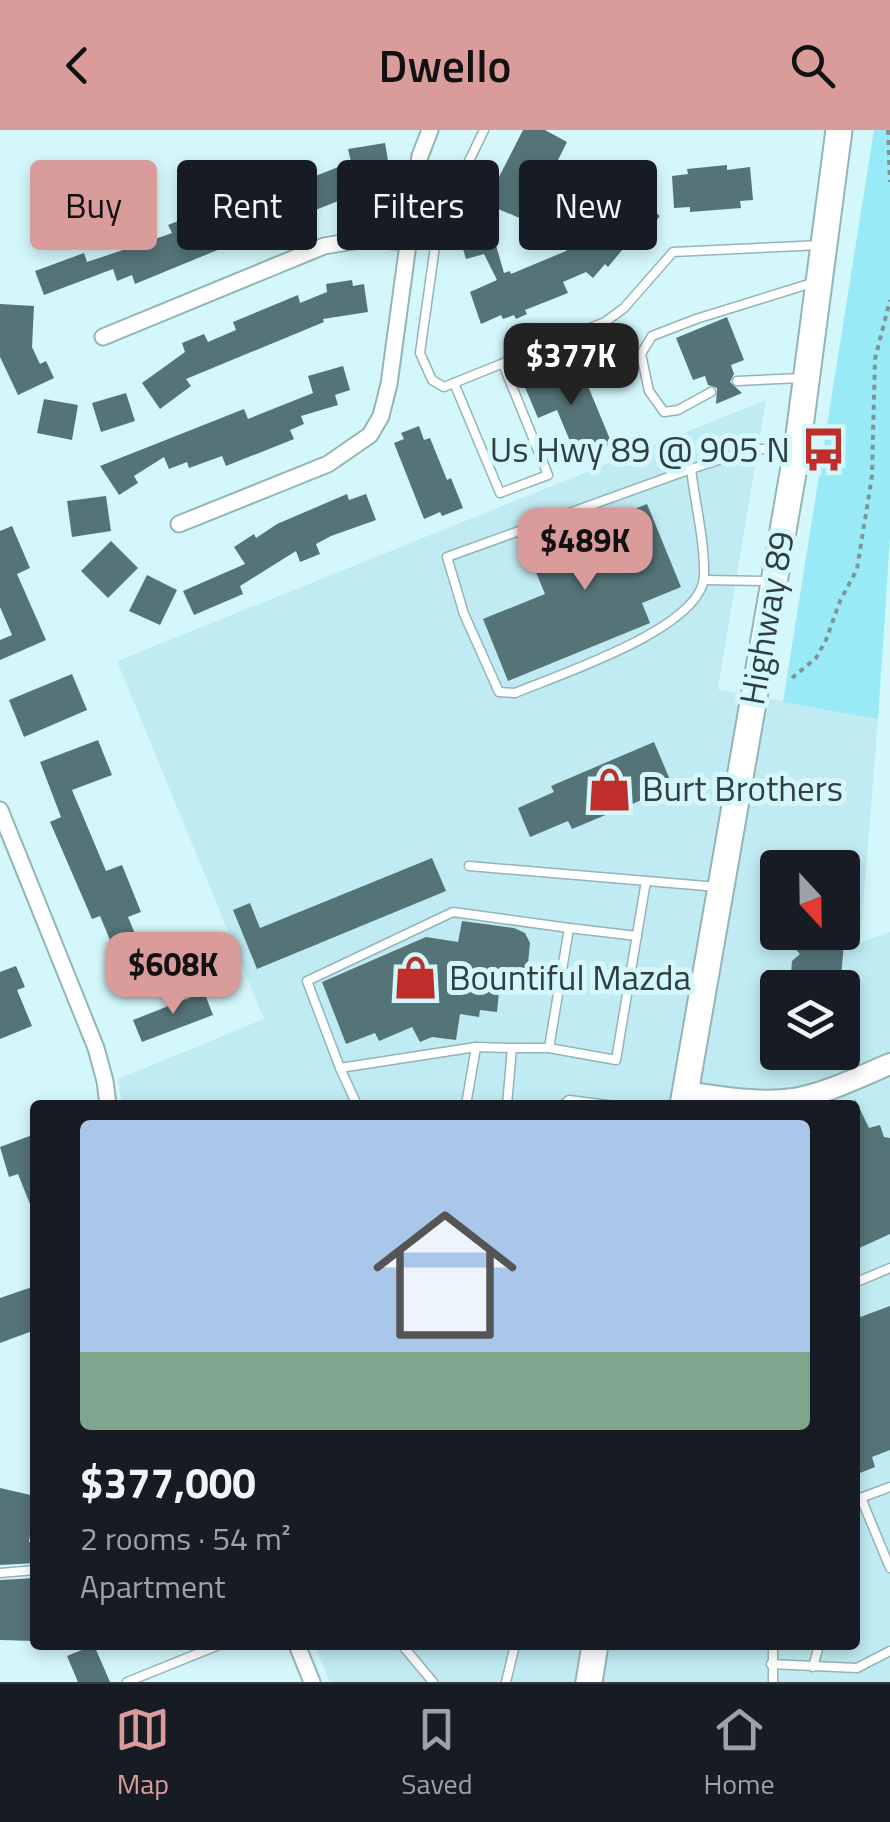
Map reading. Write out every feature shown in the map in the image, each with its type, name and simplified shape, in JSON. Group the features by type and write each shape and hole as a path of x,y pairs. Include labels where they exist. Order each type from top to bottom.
{"main road":[{"name":"Highway 89","path":"684,1099 797,450 839,130"},
{"path":"589,1682 593,1650"}],"street":[{"path":"419,160 430,130"},
{"path":"103,337 337,244"},
{"path":"179,524 328,464 370,435 384,406 407,250"},
{"path":"0,810 96,1048 108,1100"},
{"path":"797,1100 890,1064"},
{"path":"684,1099 752,1100"},
{"path":"299,1650 312,1682"}],"lane":[{"path":"484,130 438,225 420,353 432,380 444,387 605,322 624,308 673,252 826,245"},
{"path":"711,392 678,410 664,412 650,391 641,354 652,336 777,292 821,281"},
{"path":"454,383 500,493 548,475 504,364"},
{"path":"737,381 807,378"},
{"path":"691,469 705,580 687,610 656,633 515,693 499,692 464,614 447,557 691,469 752,449 797,450"},
{"path":"705,580 774,581"},
{"path":"469,866 720,887"},
{"path":"340,1068 476,1046 549,1048 616,1060 646,881"},
{"path":"355,1100 307,981 453,912 637,936"},
{"path":"549,1048 570,928"},
{"path":"467,1100 476,1046"},
{"path":"507,1100 512,1048"},
{"path":"860,1280 890,1268"},
{"path":"860,1498 890,1487"},
{"path":"860,1502 890,1568"},
{"path":"860,1520 869,1517"},
{"path":"0,1573 30,1570"},
{"path":"127,1682 207,1650"},
{"path":"406,1650 433,1682"},
{"path":"506,1682 514,1650"},
{"path":"773,1650 773,1682"},
{"path":"814,1668 818,1650"},
{"path":"771,1664 857,1668 890,1651"}],"path":[{"path":"888,130 890,182"},
{"path":"792,678 816,658 857,568 872,476 875,358 890,300"}],"shaded area":[{"path":"874,130 890,130 890,538 878,719 783,702"},
{"path":"766,400 718,689 878,719 860,943 890,932 890,1682 330,1682 317,1650 860,1650 860,1100 121,1100 118,1079 264,1019 117,661"}],"building":[{"path":"523,130 545,130 567,142 558,160 519,160 519,218 499,209 499,177"},
{"path":"385,143 388,160 351,160 348,149"},
{"path":"727,165 727,170 750,167 753,200 740,201 741,208 690,212 690,207 674,208 672,176 688,174 687,169"},
{"path":"337,168 337,201 317,209 317,175"},
{"path":"177,222 177,250 217,250 135,284 132,275 117,281 113,269 44,295 35,271 84,253 87,262 122,250 157,250 157,238 172,233 168,225"},
{"path":"463,250 497,250 504,273 511,274 566,251 622,250 593,278 586,272 563,282 568,293 525,310 527,314 516,319 514,315 503,319 501,315 481,324 470,292 497,280 484,254 466,259"},
{"path":"352,280 353,286 364,284 368,312 323,319 324,322 186,379 191,386 160,409 142,383 185,352 182,343 204,334 208,342 236,330 233,322 298,295 300,303 327,292 326,284"},
{"path":"0,304 34,306 32,347 40,364 46,361 54,378 18,395 0,357"},
{"path":"727,317 744,360 731,365 734,374 730,382 742,393 716,404 717,388 708,385 705,376 693,380 676,338"},
{"path":"578,362 612,444 577,458 557,410 538,418 524,385"},
{"path":"343,366 350,390 335,395 338,405 301,416 304,424 290,430 294,439 226,466 222,456 189,468 187,462 169,469 164,457 134,476 138,483 119,495 100,466 244,409 248,419 313,393 308,376"},
{"path":"126,393 135,421 101,432 92,403"},
{"path":"44,399 78,405 72,440 37,433"},
{"path":"419,426 424,440 430,438 463,508 424,519 394,443 404,439 401,433"},
{"path":"347,494 349,500 366,494 376,520 316,544 320,554 300,562 296,551 240,586 243,594 194,615 183,591 245,564 234,547 254,534 256,538 277,524"},
{"path":"106,496 111,531 72,537 67,501"},
{"path":"647,504 681,587 642,603 650,623 508,681 483,619 545,594 528,553"},
{"path":"12,526 30,568 17,574 46,640 0,660 0,640 12,635 0,607 0,531"},
{"path":"111,541 138,568 108,598 81,571"},
{"path":"147,575 177,590 160,625 129,611"},
{"path":"72,674 87,710 24,737 9,700"},
{"path":"98,740 112,775 72,790 106,871 122,865 141,912 128,917 153,977 126,988 100,916 92,919 50,822 61,817 40,762"},
{"name":"Burt Brothers","path":"654,742 673,787 572,829 568,821 530,837 518,808 554,792 551,786"},
{"path":"432,858 446,891 257,969 233,910 250,903 260,928"},
{"name":"Bountiful Mazda","path":"462,921 514,928 525,933 530,943 527,974 501,972 497,1012 480,1010 479,1017 460,1014 456,1040 432,1037 420,1042 412,1027 379,1041 375,1033 346,1044 322,982 426,937 458,942"},
{"path":"796,950 843,950 842,970 791,970 792,961 800,954"},
{"path":"16,966 25,987 17,990 32,1026 0,1039 0,972"},
{"path":"204,992 213,1015 142,1042 133,1020"},
{"path":"860,1109 869,1128 880,1125 884,1137 890,1138 890,1234 860,1248"},
{"path":"30,1136 30,1204 18,1174 9,1177 0,1147"},
{"path":"30,1288 30,1332 0,1343 0,1298"},
{"path":"890,1306 890,1450 872,1457 875,1467 860,1473 860,1317"},
{"path":"0,1488 30,1495 30,1563 0,1565"},
{"path":"30,1578 30,1641 0,1640 0,1580"},
{"path":"96,1650 110,1682 78,1682 67,1656"}],"place":[{"name":"Us Hwy 89 @ 905 N","path":"823,450"},
{"name":"Burt Brothers","path":"609,789"},
{"name":"Bountiful Mazda","path":"416,978"}]}
